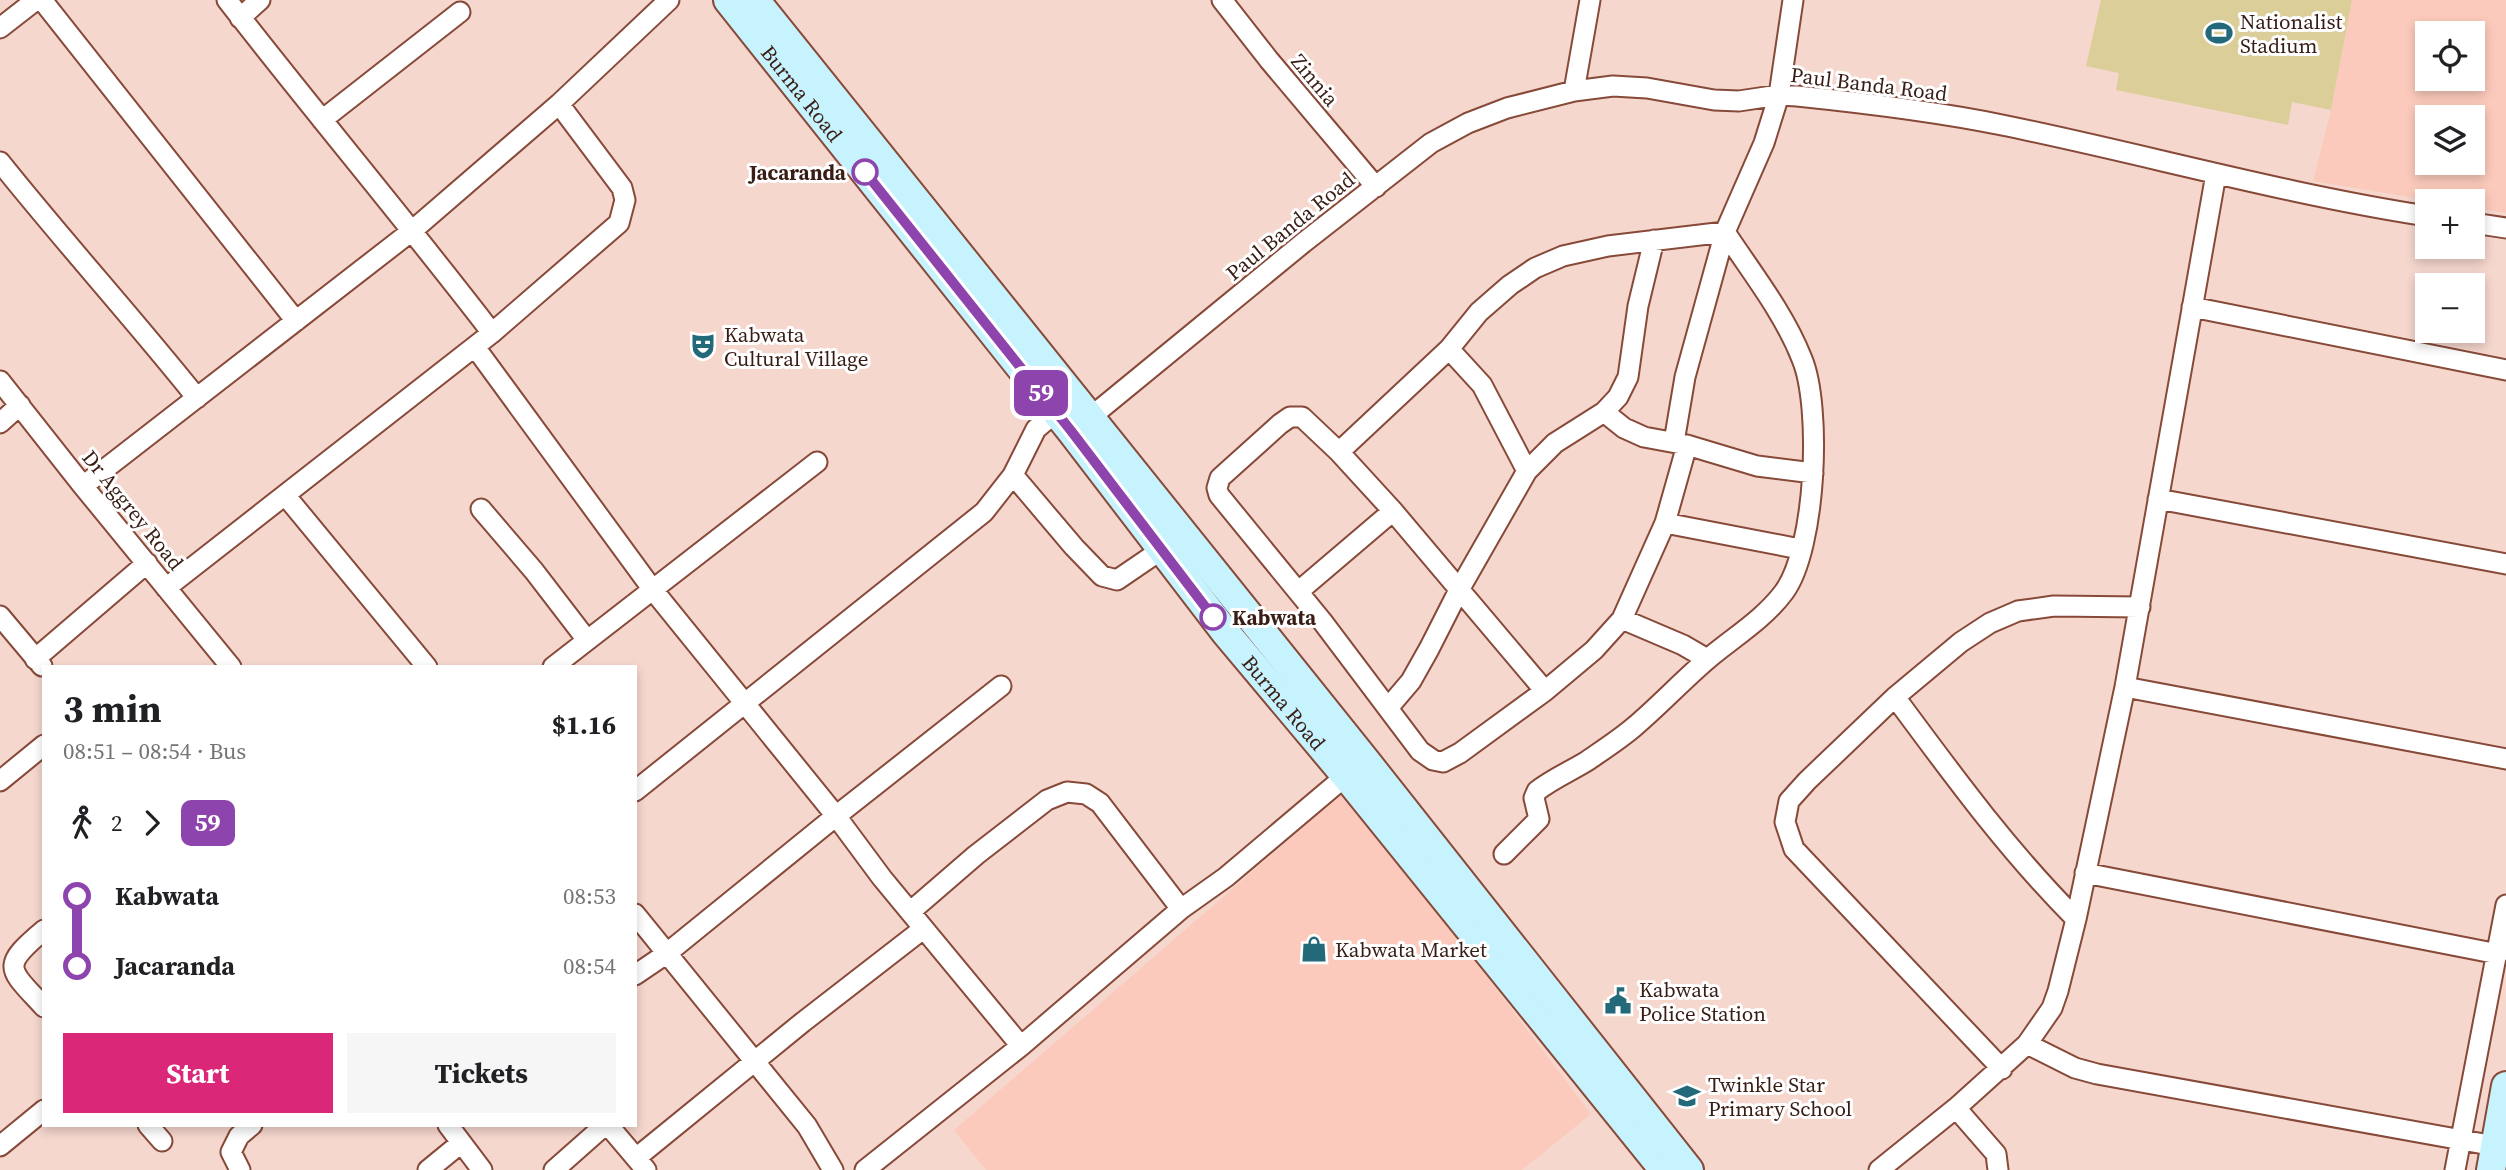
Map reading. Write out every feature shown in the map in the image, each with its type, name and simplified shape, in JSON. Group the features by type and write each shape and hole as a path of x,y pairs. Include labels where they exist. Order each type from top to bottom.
{"main road":[{"name":"Burma Road","path":"728,0 1355,768 1689,1170"},
{"name":"Burma Road","path":"755,0 1072,421 1161,550 1226,633 1355,768 1664,1170"},
{"path":"2493,1158 2506,1086"}],"street":[{"path":"0,28 36,0"},
{"path":"42,0 296,321"},
{"path":"227,0 413,230 492,334"},
{"path":"240,18 260,0"},
{"path":"83,486 413,230 559,104 669,0"},
{"name":"Zinnia","path":"1222,0 1376,187"},
{"path":"1574,91 1590,0"},
{"path":"1545,691 1393,511 1339,452 1302,417 1290,417 1223,474 1218,482 1219,495 1298,591 1420,751 1433,760 1443,762 1460,753 1545,691 1594,650 1622,619 1665,523 1681,444 1685,377 1725,232 1765,143 1779,95 1793,0"},
{"path":"322,120 460,12"},
{"name":"Paul Banda Road","path":"637,789 985,512 1013,475 1036,429 1072,421 1430,143 1468,123 1507,108 1574,91 1613,86 1647,88 1714,100 1738,101 1779,95 1842,101 2000,125 2216,174 2415,214"},
{"path":"166,588 492,334 619,223 625,200 622,188 559,104"},
{"path":"0,162 138,324 197,398"},
{"path":"1879,1170 2002,1069 2027,1044 2052,1008 2076,919 2125,687 2216,174"},
{"path":"2485,225 2506,228"},
{"path":"1339,452 1449,349 1479,312 1535,268 1563,256 1608,246 1725,232"},
{"path":"1504,854 1539,819 1534,798 1537,792 1587,761 1633,727 1707,659 1766,612 1785,591 1800,549 1810,512 1813,473 1813,409 1809,379 1790,331 1725,232"},
{"path":"1388,708 1411,681 1527,471 1555,443 1604,412 1618,397 1628,377 1638,306 1654,240"},
{"path":"2192,307 2506,370"},
{"path":"475,347 653,590 836,816 881,878 1021,1046"},
{"path":"1449,349 1482,385 1527,471"},
{"name":"Dr Aggrey Road","path":"0,381 230,665"},
{"path":"0,423 20,405"},
{"path":"1604,412 1624,428 1634,432 1757,466 1813,473"},
{"path":"556,665 817,462"},
{"path":"1013,475 1102,576 1117,580 1124,577 1161,550"},
{"path":"285,495 425,665"},
{"path":"2158,499 2506,564"},
{"path":"481,509 534,571 587,640"},
{"path":"1298,591 1393,511"},
{"path":"1665,523 1800,549"},
{"path":"0,616 39,664 146,563"},
{"path":"2002,1069 1794,849 1785,822 1789,801 1895,697 1961,642 1990,623 2018,611 2054,606 2140,607"},
{"path":"1622,619 1683,645 1707,659"},
{"path":"637,974 666,954 1001,687"},
{"path":"2125,687 2506,759"},
{"path":"1895,697 1984,816 2038,881 2076,919"},
{"path":"0,781 42,747"},
{"path":"865,1170 1021,1046 1181,909 1226,877 1355,768"},
{"path":"910,912 976,855 1047,800 1066,792 1086,794 1100,803 1181,909"},
{"path":"2085,873 2498,954"},
{"path":"2455,1170 2506,905"},
{"path":"637,917 807,1126 833,1170"},
{"path":"609,1127 641,1164 755,1062 923,929"},
{"path":"42,932 13,958 12,967 17,978 42,1005"},
{"path":"2027,1044 2075,1068 2097,1074 2460,1140 2493,1158"},
{"path":"1956,1108 1996,1154 1998,1170"},
{"path":"0,1146 42,1112"},
{"path":"150,1127 162,1141"},
{"path":"240,1170 231,1153 239,1136 250,1127"},
{"path":"449,1127 482,1170"},
{"path":"554,1170 605,1127"},
{"path":"428,1170 461,1143"}],"shaded area":[{"name":"Nationalist Stadium","path":"2101,0 2352,0 2331,110 2292,102 2288,125 2116,90 2119,73 2086,66"},
{"path":"2352,0 2506,0 2506,213 2485,210 2485,189 2415,189 2415,198 2313,181 2331,110"},
{"name":"Kabwata Market","path":"1342,794 1437,911 1591,1114 1522,1170 986,1170 954,1130"}],"bus line":[{"name":"59","path":"865,172 1100,467 1213,617"}],"place":[{"name":"Nationalist Stadium","path":"2219,33"},
{"name":"Jacaranda","path":"865,172"},
{"name":"Kabwata Cultural Village","path":"703,346"},
{"name":"Kabwata","path":"1213,617"},
{"name":"Kabwata Market","path":"1314,949"},
{"name":"Kabwata Police Station","path":"1618,1001"},
{"name":"Twinkle Star Primary School","path":"1687,1096"}]}
